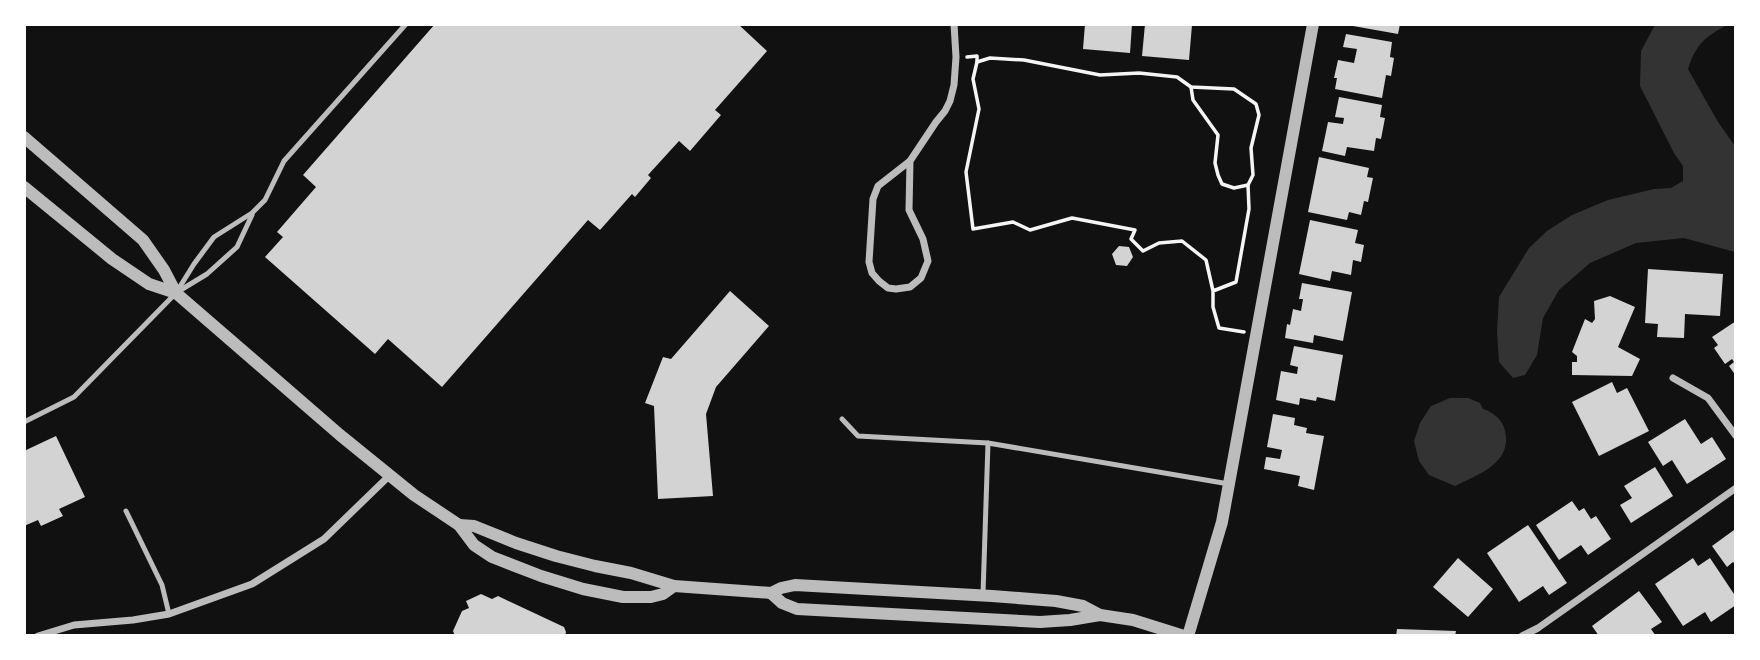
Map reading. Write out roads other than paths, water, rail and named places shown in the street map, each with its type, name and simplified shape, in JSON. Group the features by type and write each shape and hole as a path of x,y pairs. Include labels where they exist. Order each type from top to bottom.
{"street":[{"path":"910,161 909,210 923,239 928,261 921,278 910,287 888,288 872,273 869,262 873,199 878,186 910,161 945,111 953,94 956,57 954,24"},
{"path":"771,593 782,603 797,609 1040,622 1100,615 1133,620 1186,635 1222,522 1313,24"},
{"path":"24,137 143,240 176,293 389,476 459,525 474,545 492,557 583,589 623,597 651,597 663,594 674,586"},
{"path":"24,187 112,259 149,284 176,293"},
{"path":"1673,378 1708,398 1735,436"},
{"path":"38,635 74,625 169,614 252,584 324,539 389,476"},
{"path":"1522,635 1538,628 1735,488"},
{"path":"459,525 474,526 556,556 674,586 771,593 795,585 983,595 1056,601 1083,606 1100,615"}],"lane":[{"path":"24,422 74,397 176,293 214,237 253,213 265,200 284,160 406,24"},
{"path":"176,293 207,274 237,247 253,213"},
{"path":"842,419 858,436 988,443 1228,484"},
{"path":"983,595 988,443"},
{"path":"126,511 162,585 169,614"}]}
